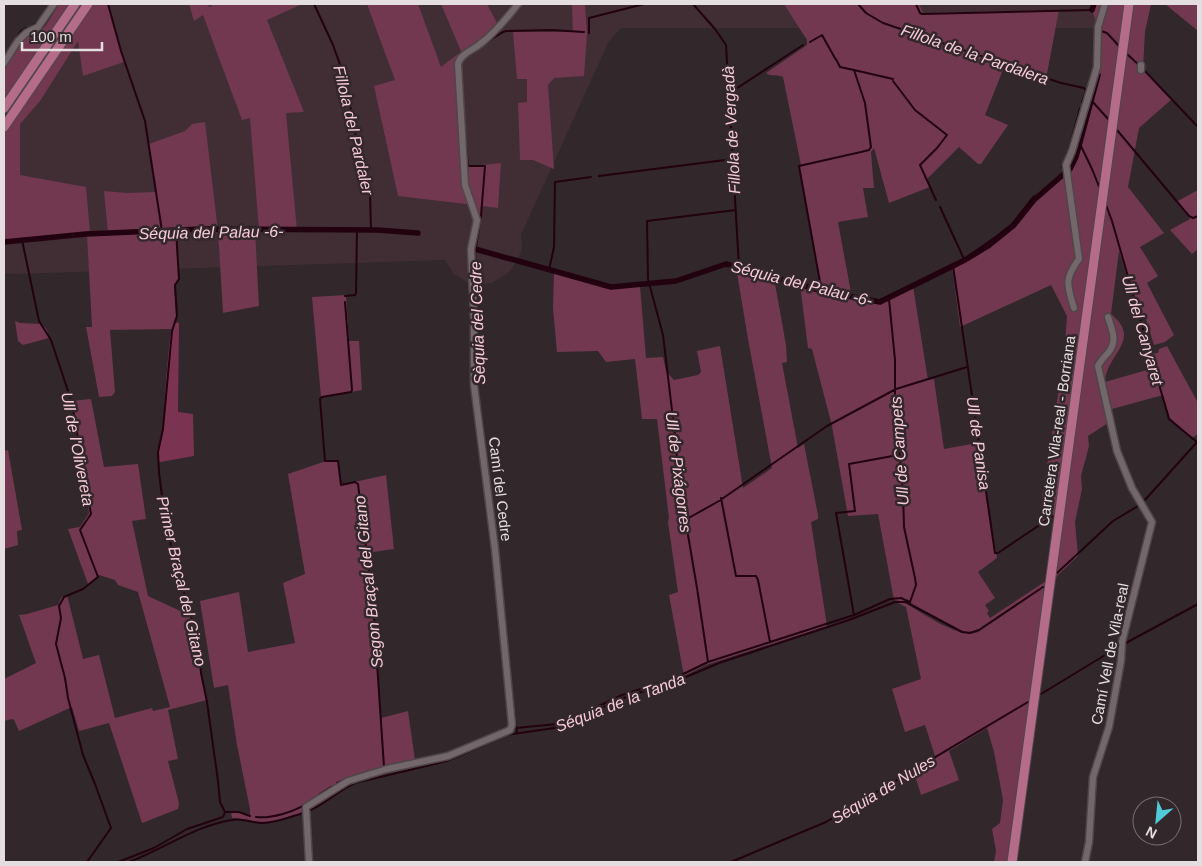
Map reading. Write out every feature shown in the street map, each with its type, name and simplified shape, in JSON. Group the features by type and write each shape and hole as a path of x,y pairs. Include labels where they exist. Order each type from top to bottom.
{"main road":[{"path":"4,108 75,4"},
{"path":"4,127 88,4"},
{"name":"Carretera Vila-real - Borriana","path":"1012,862 1129,4"}],"street":[{"path":"4,63 18,41 44,21 54,4"},
{"name":"Camí del Cedre","path":"309,862 306,807 348,781 387,769 448,756 512,728 496,549 474,385 472,249 477,220 465,185 458,64 461,57 482,43 498,28 518,4"},
{"path":"1074,308 1068,290 1068,276 1080,259 1066,165 1097,67 1098,27 1105,4"},
{"name":"Camí Vell de Vila-real","path":"1085,862 1089,842 1093,777 1109,727 1121,661 1122,645 1152,522 1132,488 1117,451 1100,376 1098,366 1115,340 1108,317"}],"shaded area":[{"path":"59,4 70,4 4,102 4,70 21,44 29,36 39,32 46,25"},
{"path":"93,4 1125,4 1122,28 621,28 608,43 521,235 522,249 517,261 508,273 492,283 478,285 467,282 454,274 445,260 4,273 4,134 67,47"},
{"path":"93,4 108,4 124,62 83,76 78,41 40,101 20,124 20,175 86,187 90,233 108,233 104,191 127,193 156,192 149,144 185,131 192,124 205,122 218,231 176,232 179,279 174,285 176,316 171,329 110,330 115,392 112,396 99,397 86,327 92,327 87,235 4,244 4,134"},
{"path":"189,4 208,4 209,7 215,4 302,4 267,20 304,112 286,113 297,230 259,230 250,118 242,120 203,15 194,21"},
{"path":"367,4 418,4 441,67 458,54 466,167 501,163 498,208 483,206 481,219 479,219 474,205 398,196 374,86 395,80"},
{"path":"441,4 487,4 498,25 463,56"},
{"path":"572,4 585,4 587,35 584,76 554,78 548,85 554,169 533,160 520,160 518,103 527,102 527,79 517,79 513,32 573,32"},
{"path":"784,4 919,4 923,13 1059,10 1046,79 1005,65 985,115 1008,125 981,164 978,164 959,147 926,180 930,187 889,203 874,148 871,152 874,188 863,188 868,217 838,222 852,298 880,303 913,286 928,380 934,379 944,449 977,443 997,558 978,572 995,598 985,605 989,611 987,613 990,618 1046,581 1008,862 994,862 996,851 992,829 1000,823 1003,800 994,752 987,728 949,751 959,780 921,795 914,772 936,759 925,725 905,732 892,689 921,679 906,607 898,603 907,604 952,629 970,633 978,632 1031,596 976,631 967,632 959,630 910,603 894,600 878,514 848,516 832,426 812,349 808,348 800,285 819,291 820,282 799,168 801,165 783,77 766,73 807,45 807,40"},
{"path":"1093,4 1126,4 1055,516 1040,526 1042,498 1064,356 1067,316 1051,285 960,327 952,267 990,246 1014,226 1034,200 1065,174 1073,163 1099,68 1101,33 1092,11"},
{"path":"1132,4 1151,4 1145,32 1143,69 1172,99 1139,128 1128,187 1164,233 1140,247 1158,276 1147,283 1174,335 1165,342 1154,345 1144,313 1139,315 1119,251 1111,314 1120,323 1124,332 1123,340 1107,372 1105,382 1154,368 1150,354 1158,353 1159,349 1167,346 1198,403 1198,434 1192,438 1170,418 1163,395 1105,411 1108,423 1088,436 1089,446 1081,476 1082,489 1075,522 1078,556 1055,578"},
{"path":"1165,4 1198,4 1198,31"},
{"path":"1198,190 1198,249 1192,254 1170,230 1190,219 1176,202"},
{"path":"255,230 259,306 223,313 218,231"},
{"path":"736,267 774,278 786,345 787,362 782,363 798,448 804,444 818,515 818,519 811,522 827,626 706,665 684,676 669,595 678,592 657,419 642,419 635,359 606,362 598,351 557,352 553,308 554,272 611,289 640,286 646,358 663,357 666,371 674,380 698,375 701,372 697,351 720,346 743,488 772,468"},
{"path":"346,295 349,341 359,341 362,390 321,397 312,297"},
{"path":"15,321 42,324 47,330 49,338 23,345 18,341"},
{"path":"174,322 179,323 178,412 193,414 194,456 158,462 163,427 171,329"},
{"path":"91,399 104,467 138,464 146,519 132,521 148,596 191,616 199,645 201,672 207,700 168,710 178,759 168,761 179,803 178,809 142,823 109,723 79,731 72,707 19,731 14,720 4,721 4,679 36,663 19,615 58,605 61,598 67,595 83,659 99,655 115,718 152,708 153,711 170,707 138,592 118,585 115,580 99,575 88,584 68,529 80,527 89,513 71,401"},
{"path":"8,450 22,530 17,531 18,545 4,549 4,451"},
{"path":"326,461 338,461 341,485 386,475 394,549 366,553 374,605 381,718 408,711 416,767 353,783 321,805 285,819 263,822 232,818 231,812 241,812 250,815 250,809 237,745 228,685 214,688 200,601 239,592 248,652 295,643 283,583 305,574 288,474"}],"waterway":[{"path":"108,4 121,51 145,121 162,231"},
{"name":"Fillola del Pardaler","path":"314,4 342,70 345,92 350,105 370,192 371,230"},
{"name":"Sèquia del Cedre","path":"589,33 589,18 644,4"},
{"name":"Fillola de Vergadà","path":"693,4 726,45 739,267"},
{"name":"Fillola de la Pardalera","path":"858,4 866,13 883,23 1061,83 1084,88 1086,91 1082,102"},
{"path":"916,4 922,14 1092,10"},
{"name":"Séquia del Palau -6-","path":"1092,10 1094,4"},
{"path":"32,26 38,22"},
{"path":"4,57 21,31 27,28"},
{"name":"Sèquia del Cedre","path":"468,56 506,31 551,30 584,32"},
{"path":"1101,31 1107,33 1119,46"},
{"path":"810,42 822,35 836,60"},
{"path":"728,94 803,45"},
{"path":"1127,54 1140,66"},
{"path":"819,290 820,282 799,166 869,150 871,147 865,103 854,70 840,67 836,59"},
{"path":"1143,69 1198,127"},
{"path":"854,70 893,79"},
{"name":"Séquia del Palau -6-","path":"1070,169 1076,157 1098,75"},
{"path":"893,81 915,110 947,135 920,165 936,200"},
{"path":"1091,100 1109,120"},
{"name":"Fillola de la Pardalera","path":"1065,173 1062,167 1068,153 1080,108"},
{"path":"1117,130 1189,216 1193,218 1198,216"},
{"name":"Sèquia del Cedre","path":"465,135 468,166 485,166 481,216 475,253 478,326 477,360"},
{"name":"Ull del Canyaret","path":"1080,144 1100,189"},
{"path":"599,176 733,159"},
{"name":"Séquia del Palau -6-","path":"475,249 611,287 676,281 726,264 826,292 880,302 965,260 988,246 1014,225 1034,200 1065,173"},
{"path":"549,270 554,247 555,182 591,177"},
{"name":"Séquia del Palau -6-","path":"880,302 880,300 964,259 1012,224 1034,196"},
{"name":"Ull del Canyaret","path":"1106,205 1169,419 1198,443"},
{"path":"940,207 964,259"},
{"name":"Ull de Pixágorres","path":"708,662 678,476 663,335 648,279 647,221 736,210"},
{"name":"Séquia del Palau -6-","path":"4,242 86,234 202,229 377,230 418,233"},
{"name":"Primer Braçal del Gitano","path":"176,230 179,279 175,285 177,316 172,331 163,429 158,452 159,473 171,547 199,645 201,673 207,702 220,802 225,812"},
{"name":"Segon Braçal del Gitano","path":"345,296 355,295 356,293 357,230"},
{"name":"Ull de l'Olivereta","path":"22,240 39,321 51,340 72,403 91,514 80,530 98,577 83,589 64,597 59,606 61,618 56,644 83,755 111,828 87,862"},
{"name":"Ull de Panisa","path":"953,266 995,553 998,553 1053,516"},
{"name":"Séquia de la Tanda","path":"516,728 557,724 622,695 675,678 708,662 854,615 890,599 901,598 910,602 916,585 904,527 895,400 895,360 889,299"},
{"name":"Segon Braçal del Gitano","path":"345,302 352,390 351,392 322,397 320,399 325,461 338,461 341,485 355,482 358,484 373,603 384,767"},
{"name":"Ull de Campets","path":"685,520 719,501 827,426 896,389 967,367"},
{"name":"Sèquia del Cedre","path":"477,378 479,403"},
{"name":"Séquia de la Tanda","path":"1144,501 1198,441"},
{"name":"Ull de Campets","path":"854,615 836,513 855,511 849,464 898,455"},
{"path":"721,498 736,576 756,576 770,642"},
{"name":"Séquia de la Tanda","path":"1057,573 1113,521 1138,506"},
{"name":"Séquia de la Tanda","path":"308,811 355,783 447,761 507,735 561,727 621,699 686,677 719,663 849,620 895,602 906,602 962,632 970,633 979,630 1043,587"},
{"name":"Séquia de Nules","path":"1124,644 1198,604"},
{"name":"Séquia de Nules","path":"1041,694 1120,646"},
{"name":"Séquia de Nules","path":"731,862 826,822 1028,702"},
{"name":"Sèquia del Cedre","path":"514,713 517,733"},
{"path":"337,783 347,779"},
{"path":"320,794 331,787"},
{"path":"256,817 282,814 306,804"},
{"name":"Séquia de la Tanda","path":"118,862 154,848 187,829 223,817 225,812 239,812 250,816"},
{"name":"Séquia de la Tanda","path":"129,862 192,832 218,823 236,820 267,823 303,813"}]}
